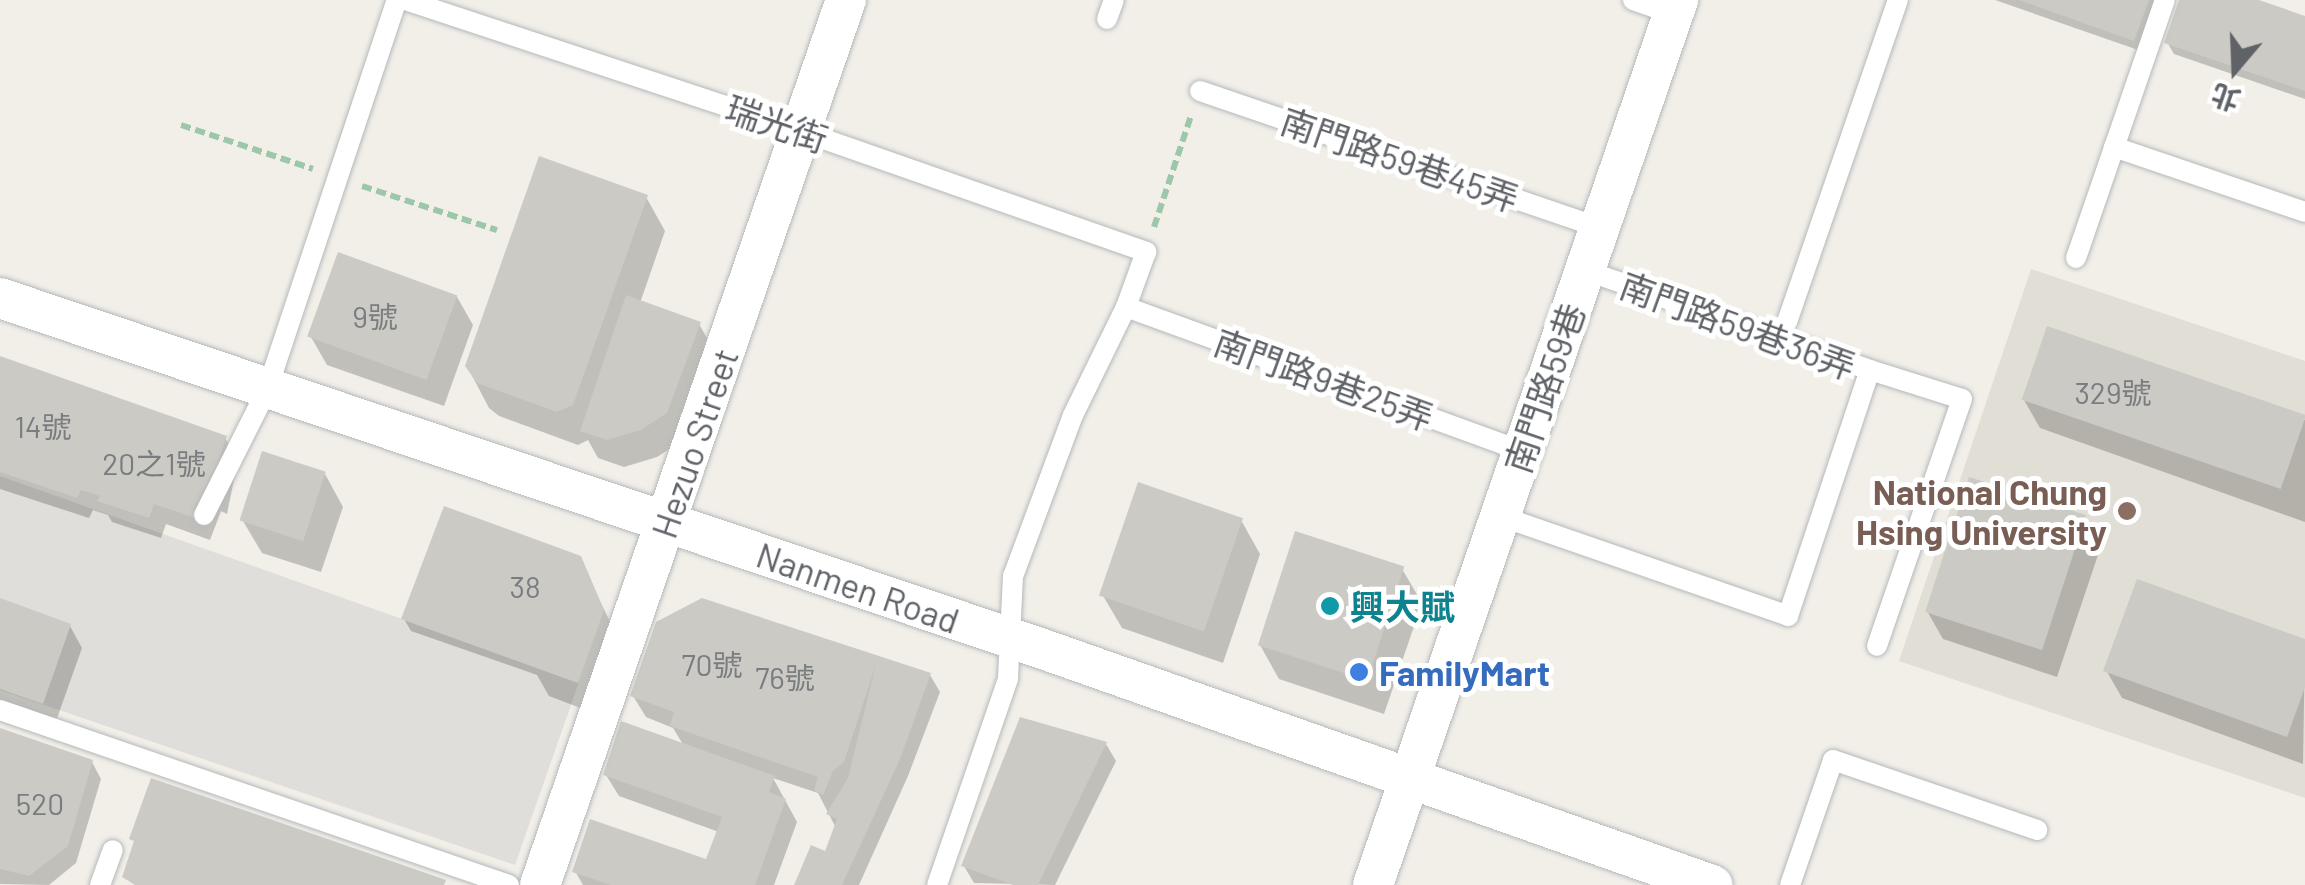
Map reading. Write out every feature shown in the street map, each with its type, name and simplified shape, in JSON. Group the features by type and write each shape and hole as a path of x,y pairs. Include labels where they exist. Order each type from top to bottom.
{"street":[{"name":"Hezuo Street","path":"540,885 846,0"},
{"name":"南門路59巷","path":"1373,885 1675,7"},
{"name":"Nanmen Road","path":"0,298 1011,638 1712,885"}],"lane":[{"path":"204,515 267,390 397,0"},
{"name":"瑞光街","path":"405,0 801,131 1146,252"},
{"path":"1633,0 1675,7"},
{"path":"1787,322 1898,0"},
{"path":"2076,258 2165,0"},
{"name":"南門路59巷45弄","path":"1200,91 1600,228"},
{"path":"2114,147 2305,212"},
{"path":"937,885 1008,679 1013,576 1073,415 1126,307 1146,252"},
{"name":"南門路59巷36弄","path":"1500,516 1788,616 1870,370 1585,270"},
{"name":"南門路9巷25弄","path":"1126,307 1522,452"},
{"path":"1870,370 1962,399 1876,646"},
{"path":"0,710 510,885"},
{"path":"1790,885 1833,760 2037,830"},
{"path":"100,885 114,850"}],"path":[{"path":"1146,252 1200,91"},
{"path":"181,125 497,230"}],"shaded area":[{"name":"National Chung Hsing University","path":"2031,269 2305,361 2305,798 1899,661"},
{"path":"0,476 579,682 515,865 0,690"}],"building":[{"path":"2019,0 2149,0 2134,41"},
{"path":"2179,0 2259,0 2305,16 2305,91 2164,43"},
{"path":"539,156 648,195 573,405 557,412 477,383 465,366"},
{"path":"338,252 457,295 427,380 307,337"},
{"path":"626,295 701,322 667,413 641,430 607,440 580,431"},
{"path":"2047,326 2305,415 2281,489 2022,400"},
{"path":"0,356 227,436 220,456 226,458 198,519 154,504 149,518 97,501 100,496 81,490 77,498 0,472"},
{"path":"262,451 326,472 303,541 239,520"},
{"path":"1969,477 2086,515 2042,650 1925,612"},
{"path":"1138,482 1243,518 1204,632 1099,595"},
{"path":"444,506 581,556 604,610 578,683 401,619"},
{"name":"興大賦","path":"1295,531 1404,567 1367,681 1258,645"},
{"path":"2137,579 2305,639 2305,687 2287,737 2103,671"},
{"path":"0,598 71,624 43,704 0,689"},
{"path":"702,598 931,673 900,759 842,885 794,885 811,845 825,851 837,819 826,814 848,778 876,664 844,762 833,771 823,795 814,790 818,777 670,726 674,712 630,696 656,622"},
{"path":"1020,717 1107,742 1038,885 1013,885 961,866"},
{"path":"621,721 775,776 769,792 786,799 755,885 611,885 572,872 590,819 706,859 722,817 603,775"},
{"path":"0,728 93,760 68,846 29,876 0,869"},
{"path":"151,778 446,880 444,885 135,885 122,877 134,841 129,839"}],"place":[{"name":"National Chung Hsing University","path":"2127,511"},
{"name":"興大賦","path":"1330,606"},
{"name":"FamilyMart","path":"1359,672"}]}
